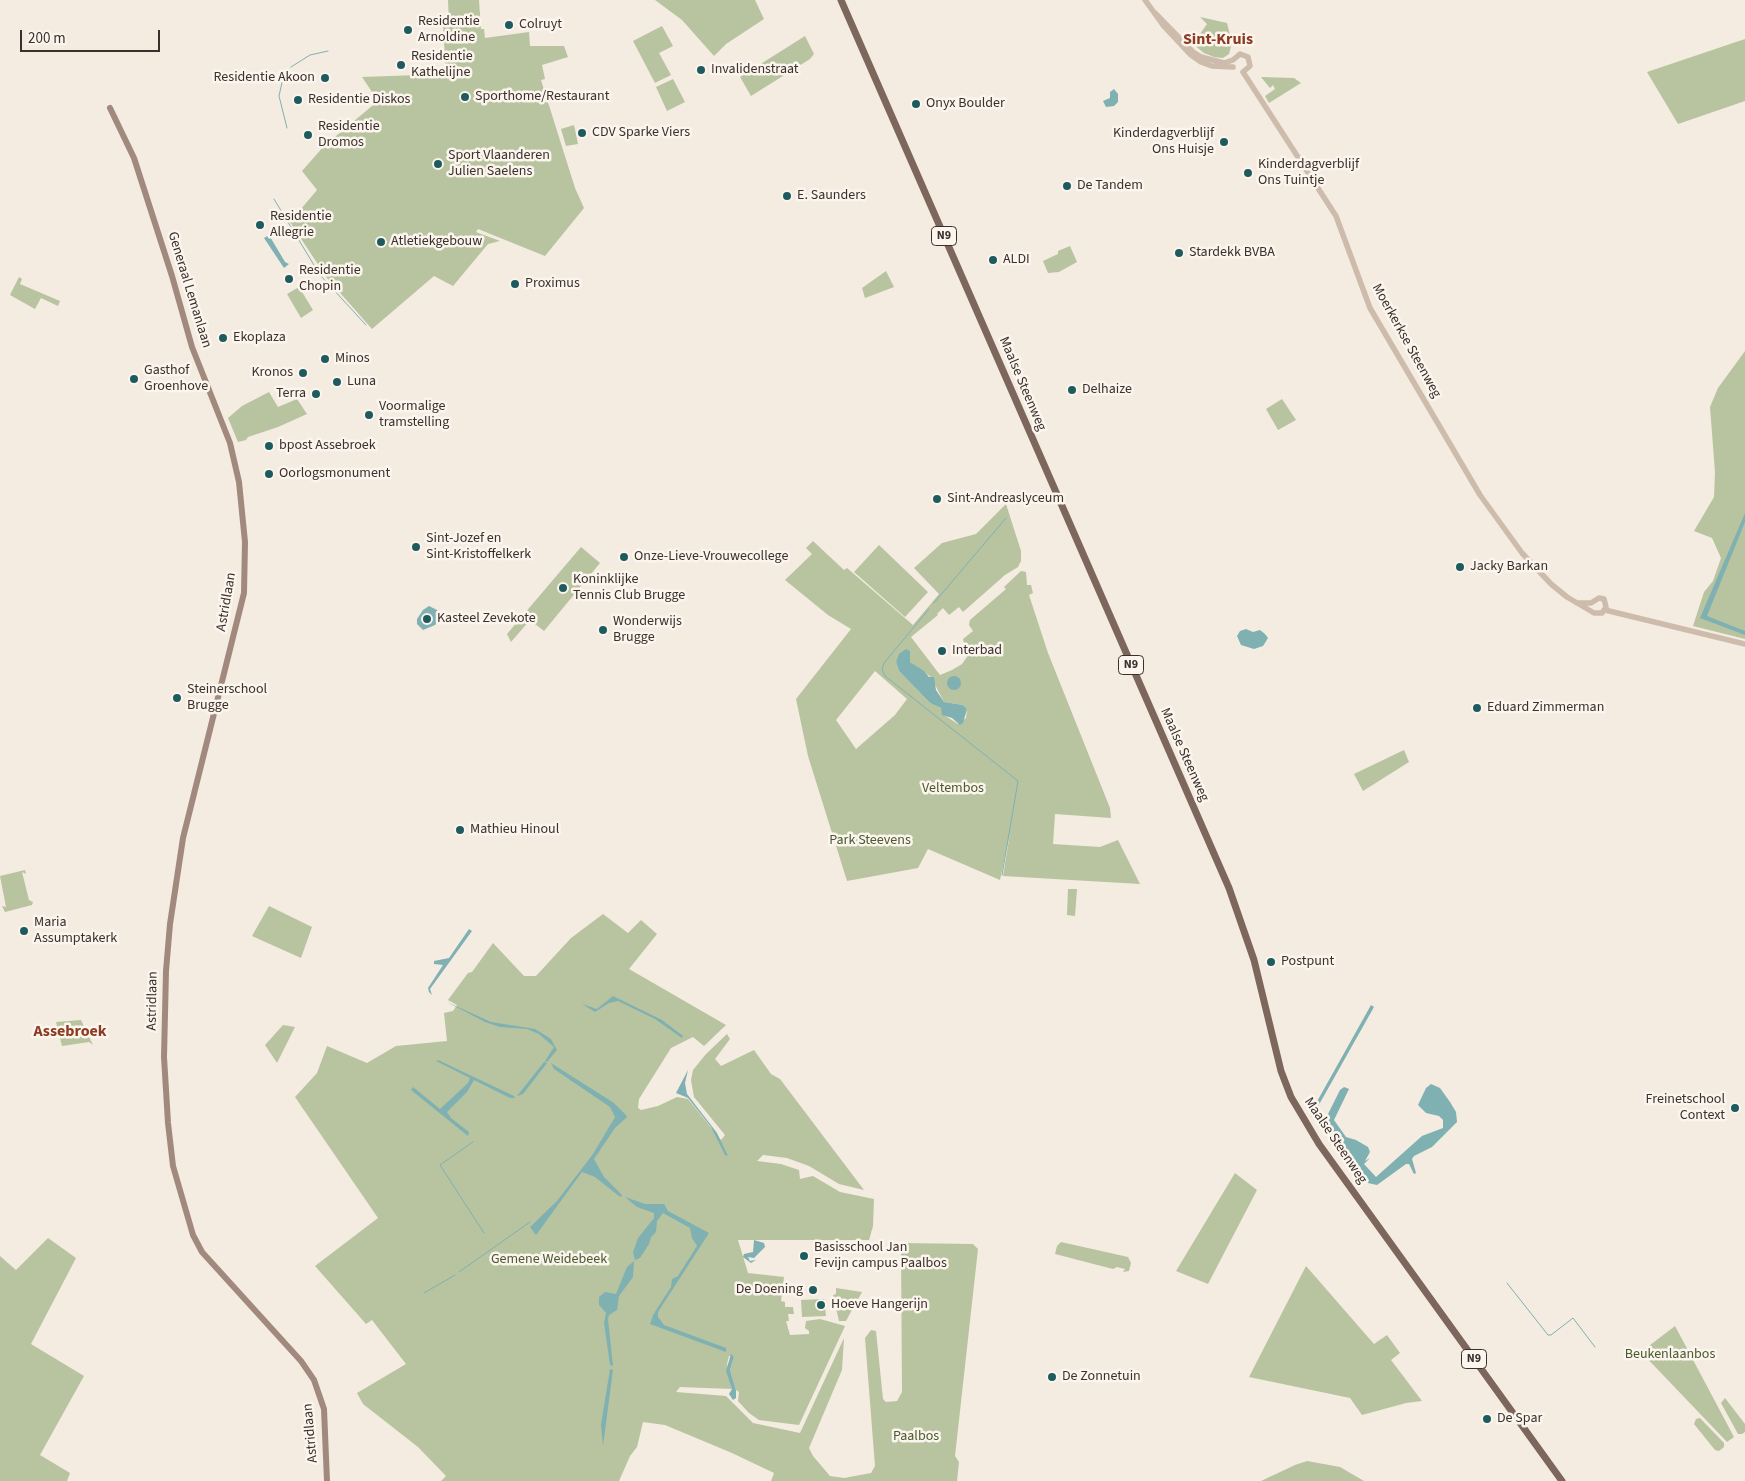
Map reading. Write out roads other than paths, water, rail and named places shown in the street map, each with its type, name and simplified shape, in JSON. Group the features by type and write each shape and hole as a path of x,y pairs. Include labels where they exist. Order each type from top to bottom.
{"main road":[{"name":"Maalse Steenweg","path":"841,0 1235,904 1254,960 1281,1071 1291,1097 1319,1144 1562,1481"},
{"name":"Generaal Lemanlaan","path":"110,108 134,158 172,276 192,347 230,443 239,482"},
{"name":"Astridlaan","path":"239,482 245,542 244,593 183,838 170,924 166,971 164,1057 168,1123 173,1166 198,1244 213,1265 301,1361 317,1386 325,1418 327,1481"}],"street":[{"path":"1145,0 1163,25 1194,58 1212,66 1233,63 1240,54 1248,57 1250,66 1243,72 1238,71 1233,63"},
{"name":"Moerkerkse Steenweg","path":"1243,72 1336,216 1370,308 1478,491 1530,563 1551,584 1577,603 1590,606 1599,614 1606,609"},
{"name":"Moerkerkse Steenweg","path":"1590,606 1595,598 1601,598 1606,603 1606,609"},
{"name":"Moerkerkse Steenweg","path":"1606,609 1745,644"}],"water":[{"path":"1114,89 1118,94 1118,102 1114,106 1106,107 1103,101 1110,98 1110,92"},
{"path":"269,235 285,262 289,264 284,268 264,238"},
{"path":"1745,513 1745,522 1707,616 1745,631 1745,635 1700,618"},
{"path":"429,606 437,610 441,617 435,625 423,630 417,624 417,619 423,610"},
{"path":"1246,629 1253,632 1260,630 1265,634 1268,638 1263,646 1254,649 1241,645 1237,636 1240,631"},
{"path":"906,649 910,651 910,662 924,671 929,677 934,677 936,690 944,702 963,705 967,709 963,723 960,725 952,718 942,715 941,708 930,703 899,671 896,662 899,654"},
{"path":"951,676 957,676 961,683 957,690 951,690 947,686 947,680"},
{"path":"469,929 472,931 430,989 432,995 428,988 443,965 434,964 434,961 449,958"},
{"path":"613,996 662,1020 683,1036 682,1038 655,1019 618,1001 609,1003 595,1012 582,1004 597,1009"},
{"path":"447,1002 491,1022 535,1029 551,1039 557,1050 547,1062 545,1061 554,1047 539,1034 527,1029 500,1027 485,1022"},
{"path":"1371,1005 1374,1007 1312,1117 1310,1114"},
{"path":"438,1060 515,1098 510,1098 474,1080 467,1092 447,1112 451,1118 469,1132 468,1136 411,1090 413,1087 440,1109 468,1083 470,1078 436,1061"},
{"path":"544,1062 547,1063 523,1094 517,1096"},
{"path":"551,1063 614,1103 626,1115 627,1117 615,1128 594,1159 604,1177 622,1195 621,1197 619,1196 595,1177 582,1172 536,1235 530,1227 557,1201 593,1154 615,1117 610,1107 554,1069"},
{"path":"688,1070 685,1083 687,1094 717,1133 728,1156 725,1155 711,1127 688,1098 676,1093"},
{"path":"1431,1084 1440,1088 1450,1102 1456,1112 1457,1122 1432,1147 1414,1156 1412,1159 1416,1173 1414,1174 1409,1164 1406,1164 1377,1185 1368,1183 1356,1170 1354,1164 1349,1165 1346,1163 1337,1152 1339,1146 1329,1137 1331,1133 1326,1118 1340,1090 1344,1087 1349,1089 1334,1120 1346,1137 1368,1147 1370,1152 1365,1161 1370,1158 1364,1164 1376,1177 1422,1136 1443,1128 1443,1120 1439,1116 1426,1113 1418,1105 1426,1088"},
{"path":"625,1197 645,1204 664,1204 668,1211 709,1233 658,1312 658,1317 664,1325 726,1348 726,1352 650,1324 653,1315 671,1287 672,1279 678,1276 697,1246 692,1238 690,1228 663,1213 657,1221 656,1232 651,1237 649,1244 640,1258 635,1260 633,1252 638,1238 654,1218 654,1213 637,1207"},
{"path":"754,1240 764,1243 765,1247 754,1258 748,1257 750,1261 756,1260 751,1263 743,1257 744,1254 753,1252"},
{"path":"634,1261 633,1277 619,1296 617,1310 609,1315 608,1319 613,1366 610,1365 604,1323 606,1313 599,1305 599,1297 605,1292 616,1294 627,1267"},
{"path":"731,1354 734,1357 730,1370 736,1390 736,1398 733,1400 729,1394 732,1389 726,1371"},
{"path":"610,1369 613,1370 603,1446 601,1425"}],"waterway":[{"path":"291,67 310,55 328,51"},
{"path":"287,128 279,96 283,78 289,69"},
{"path":"274,199 320,275 366,325"},
{"path":"934,603 1006,518"},
{"path":"929,609 884,663 882,670 885,676 1018,781 1002,875"},
{"path":"473,1142 440,1165 484,1233"},
{"path":"459,1272 530,1222"},
{"path":"424,1293 455,1275"},
{"path":"1507,1283 1548,1335 1551,1335 1573,1318 1595,1347"}],"place":[{"name":"Colruyt","path":"509,25"},
{"name":"Residentie Arnoldine","path":"408,30"},
{"name":"Residentie Kathelijne","path":"401,65"},
{"name":"Invalidenstraat","path":"701,70"},
{"name":"Residentie Akoon","path":"325,78"},
{"name":"Sporthome/Restaurant","path":"465,97"},
{"name":"Residentie Diskos","path":"298,100"},
{"name":"Onyx Boulder","path":"916,104"},
{"name":"CDV Sparke Viers","path":"582,133"},
{"name":"Residentie Dromos","path":"308,135"},
{"name":"Kinderdagverblijf Ons Huisje","path":"1224,142"},
{"name":"Sport Vlaanderen Julien Saelens","path":"438,164"},
{"name":"Kinderdagverblijf Ons Tuintje","path":"1248,173"},
{"name":"De Tandem","path":"1067,186"},
{"name":"E. Saunders","path":"787,196"},
{"name":"Residentie Allegrie","path":"260,225"},
{"name":"Atletiekgebouw","path":"381,242"},
{"name":"Stardekk BVBA","path":"1179,253"},
{"name":"ALDI","path":"993,260"},
{"name":"Residentie Chopin","path":"289,279"},
{"name":"Proximus","path":"515,284"},
{"name":"Ekoplaza","path":"223,338"},
{"name":"Minos","path":"325,359"},
{"name":"Kronos","path":"303,373"},
{"name":"Gasthof Groenhove","path":"134,379"},
{"name":"Luna","path":"337,382"},
{"name":"Delhaize","path":"1072,390"},
{"name":"Terra","path":"316,394"},
{"name":"Voormalige tramstelling","path":"369,415"},
{"name":"bpost Assebroek","path":"269,446"},
{"name":"Oorlogsmonument","path":"269,474"},
{"name":"Sint-Andreaslyceum","path":"937,499"},
{"name":"Sint-Jozef en Sint-Kristoffelkerk","path":"416,547"},
{"name":"Onze-Lieve-Vrouwecollege","path":"624,557"},
{"name":"Jacky Barkan","path":"1460,567"},
{"name":"Koninklijke Tennis Club Brugge","path":"563,588"},
{"name":"Kasteel Zevekote","path":"427,619"},
{"name":"Wonderwijs Brugge","path":"603,630"},
{"name":"Interbad","path":"942,651"},
{"name":"Steinerschool Brugge","path":"177,698"},
{"name":"Eduard Zimmerman","path":"1477,708"},
{"name":"Mathieu Hinoul","path":"460,830"},
{"name":"Maria Assumptakerk","path":"24,931"},
{"name":"Postpunt","path":"1271,962"},
{"name":"Freinetschool Context","path":"1735,1108"},
{"name":"Basisschool Jan Fevijn campus Paalbos","path":"804,1256"},
{"name":"De Doening","path":"813,1290"},
{"name":"Hoeve Hangerijn","path":"821,1305"},
{"name":"De Zonnetuin","path":"1052,1377"},
{"name":"De Spar","path":"1487,1419"}],"district":[{"name":"Sint-Kruis","path":"1218,40"},
{"name":"Assebroek","path":"70,1032"}],"park label":[{"name":"Veltembos","path":"953,789"},
{"name":"Park Steevens","path":"870,841"},
{"name":"Gemene Weidebeek","path":"549,1260"},
{"name":"Beukenlaanbos","path":"1670,1355"},
{"name":"Paalbos","path":"916,1437"}]}
